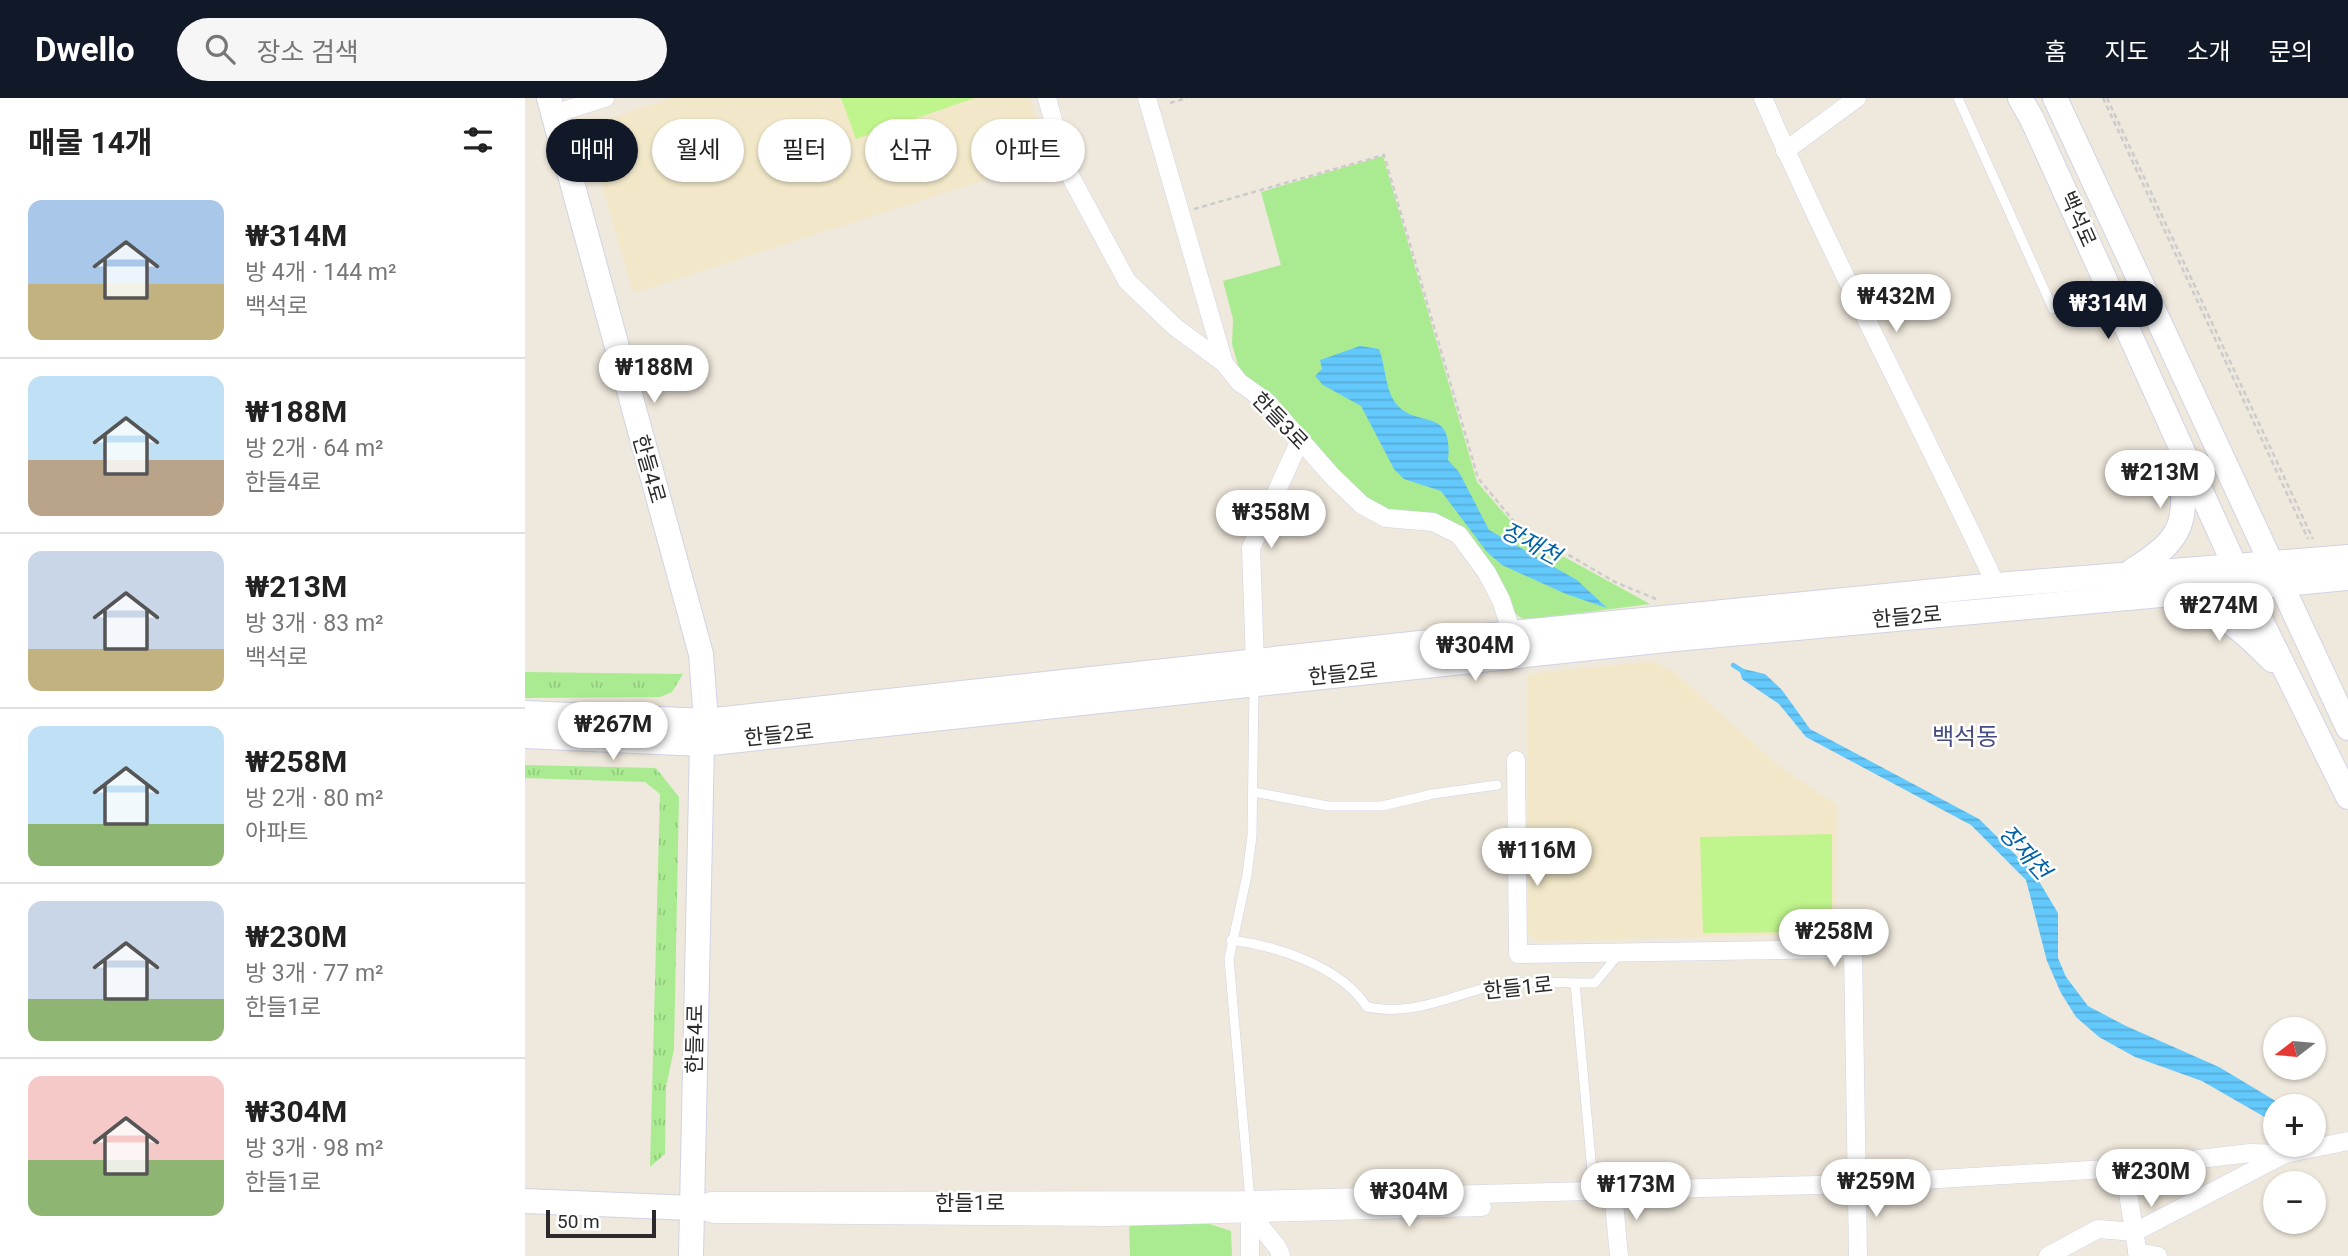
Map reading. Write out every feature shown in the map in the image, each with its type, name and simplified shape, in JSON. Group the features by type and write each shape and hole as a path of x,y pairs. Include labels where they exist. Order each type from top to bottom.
{"street":[{"path":"552,106 605,98"},
{"name":"한들3로","path":"1047,98 1066,168 1127,281 1175,327 1224,363 1240,382 1267,402 1362,505 1386,518 1433,522 1459,536 1487,573 1501,600 1512,633"},
{"name":"한들3로","path":"1147,98 1224,363"},
{"path":"1763,98 1785,151 1929,441 1996,584"},
{"path":"1785,151 1857,98"},
{"name":"백석로","path":"2020,98 2032,119 2239,575 2348,797"},
{"name":"백석로","path":"2055,98 2348,728"},
{"path":"2067,98 2069,128"},
{"name":"한들4로","path":"552,106 701,654 704,732 691,1256"},
{"path":"1255,673 1251,548 1300,440"},
{"path":"2128,573 2158,555 2176,535 2185,508 2180,443"},
{"path":"2276,573 2348,557"},
{"name":"한들2로","path":"1255,673 1512,633 1996,584 2128,573 2239,575"},
{"path":"2239,575 2276,573 2348,578"},
{"name":"한들2로","path":"532,740 704,732 1255,673 2157,594 2239,575"},
{"path":"2157,594 2207,607 2250,637 2289,677"},
{"name":"한들2로","path":"525,713 704,732"},
{"path":"1516,760 1518,954 1618,955 1853,949 1858,1256"},
{"name":"한들1로","path":"2326,1145 2348,1141"},
{"name":"한들1로","path":"525,1200 692,1208 711,1201 1249,1206 1614,1198 1855,1190 2124,1168 2263,1153"},
{"name":"한들1로","path":"2135,1232 2278,1157"},
{"path":"2124,1168 2137,1254 2158,1256"},
{"name":"한들1로","path":"1249,1206 1594,1193 1614,1198"},
{"path":"1614,1198 1619,1256"},
{"path":"1249,1206 1250,1256"},
{"path":"1249,1206 1279,1248 1281,1256"},
{"path":"2048,1256 2098,1229 2135,1232"}],"lane":[{"path":"1958,98 2053,309"},
{"path":"1249,1206 1230,990 1231,940 1247,875 1254,792 1255,673"},
{"path":"1254,792 1328,806 1382,806 1433,794 1497,785"},
{"name":"한들1로","path":"1231,940 1268,945 1323,971 1357,992 1367,1007 1391,1012 1442,1003 1489,987 1543,982 1575,984 1594,1193"},
{"path":"1575,984 1595,983 1618,955"}],"path":[{"path":"1170,103 1188,98"},
{"path":"2105,98 2312,543"},
{"path":"1181,213 1384,155 1478,478 1517,525 1615,582 1649,594 1670,617"}],"shaded area":[{"path":"671,98 1030,98 1036,119 971,119 971,182 979,182 633,293 601,182 638,182 638,119 609,119"},
{"path":"1653,661 1675,673 1778,765 1837,805 1836,914 1809,934 1537,941 1527,933 1528,674"}],"green space":[{"path":"841,98 975,98 914,119 865,119 865,136 856,139 851,119"},
{"path":"1383,156 1477,482 1521,533 1650,604 1526,620 1520,617 1512,609 1504,587 1478,547 1461,529 1435,514 1391,510 1361,495 1272,395 1240,372 1232,344 1233,319 1223,281 1281,265 1261,192"},
{"path":"525,672 683,674 672,692 660,697 525,698"},
{"path":"525,765 656,768 679,797 674,1049 666,1087 665,1154 650,1167 660,794 645,782 525,778"},
{"path":"1832,834 1832,915 1808,932 1703,933 1700,837"},
{"path":"1195,1219 1231,1231 1232,1256 1130,1256 1129,1221"}],"water":[{"path":"1360,346 1379,349 1388,387 1398,406 1406,412 1433,421 1446,432 1448,460 1459,472 1489,530 1577,580 1607,608 1566,594 1502,565 1487,552 1441,491 1404,479 1394,469 1361,406 1323,385 1315,376 1322,369 1320,360"},
{"path":"1739,668 1765,674 1782,690 1810,729 1979,819 2034,873 2058,913 2058,958 2066,977 2088,1006 2219,1067 2264,1094 2263,1116 2202,1081 2135,1057 2099,1037 2076,1017 2061,993 2047,961 2026,880 1971,825 1806,737 1779,704 1742,679"}],"waterway":[{"name":"장재천","path":"1733,665 1744,672"}],"district":[{"name":"백석동","path":"1965,737"}]}
